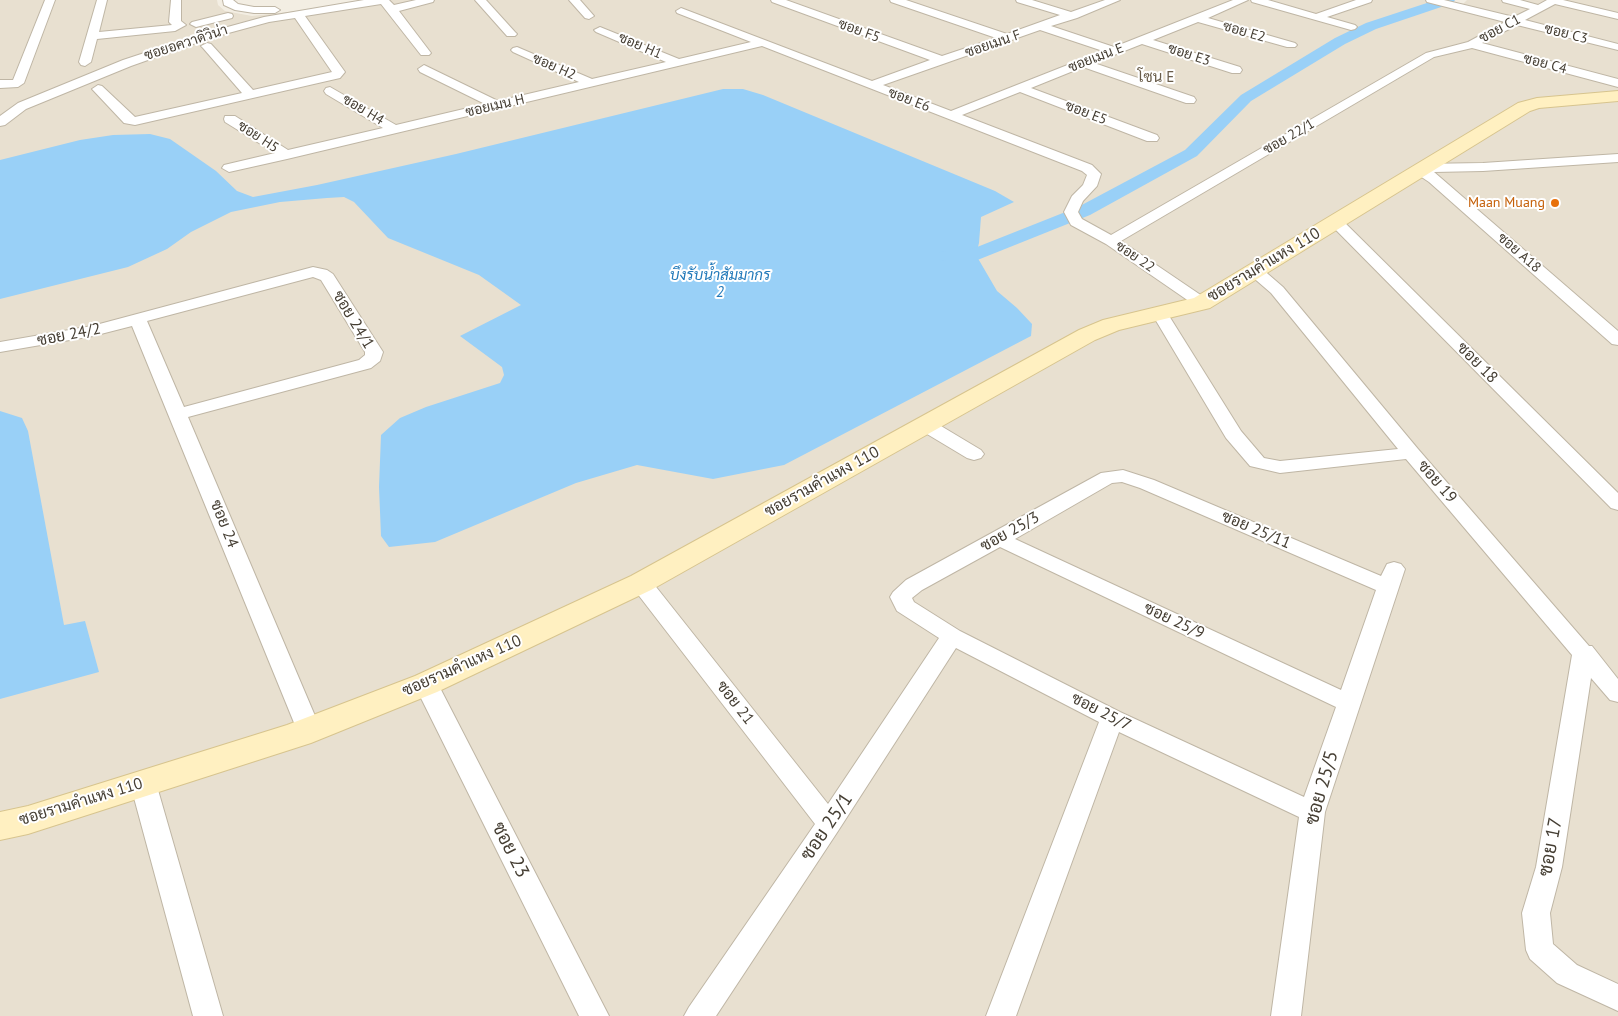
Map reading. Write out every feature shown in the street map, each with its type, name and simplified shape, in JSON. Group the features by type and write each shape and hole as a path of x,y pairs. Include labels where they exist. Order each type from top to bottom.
{"street":[{"path":"0,84 18,83 50,0"},
{"path":"85,62 102,0"},
{"path":"176,0 175,22 178,31"},
{"path":"228,0 228,3 235,7 249,10 271,10 349,0"},
{"name":"ซอยอควาดิวิน่า","path":"0,122 22,106 60,89 127,63 206,36 268,19 298,14 429,0"},
{"path":"480,0 511,34"},
{"path":"574,0 589,16"},
{"name":"ซอย F5","path":"776,0 943,61"},
{"path":"895,0 1009,38"},
{"path":"1021,0 1072,16"},
{"name":"ซอยเมน F","path":"871,85 1115,0"},
{"name":"ซอยเมน E","path":"949,116 1243,0"},
{"path":"1256,0 1351,27"},
{"path":"1316,17 1367,0"},
{"name":"ซอย C3","path":"1432,0 1618,47"},
{"path":"1507,0 1539,8"},
{"path":"1555,0 1618,16"},
{"name":"ซอย C1","path":"1472,44 1555,0"},
{"path":"387,3 425,53"},
{"path":"92,36 178,31 196,24 249,10"},
{"name":"ซอย E6","path":"681,11 1087,168 1094,174 1090,186 1077,199 1073,217"},
{"path":"98,89 129,120 135,122 331,77 339,72 298,14"},
{"name":"ซอย E2","path":"1197,18 1291,46"},
{"path":"1042,27 1114,51"},
{"name":"ซอย H1","path":"600,30 679,63"},
{"name":"ซอย E3","path":"1142,40 1236,70"},
{"name":"ซอยเมน H","path":"229,168 761,43"},
{"name":"ซอย C4","path":"1472,44 1618,83"},
{"name":"ซอย 22/1","path":"1111,241 1430,55 1472,44"},
{"path":"207,46 251,95"},
{"name":"ซอย H2","path":"517,50 592,84"},
{"path":"1082,63 1190,100"},
{"path":"424,69 498,106"},
{"name":"ซอย E5","path":"1019,88 1152,138"},
{"name":"ซอย H4","path":"330,91 395,130"},
{"name":"ซอยรามคำแหง 110","path":"0,826 28,820 309,730 426,684 641,583 1086,334 1111,325 1202,302 1524,107 1537,103 1618,96"},
{"name":"ซอย H5","path":"230,118 287,155"},
{"path":"1420,169 1484,167 1618,158"},
{"name":"ซอย A18","path":"1420,169 1434,179 1618,340"},
{"name":"ซอย 22","path":"1073,217 1202,302"},
{"name":"ซอย 18","path":"1335,221 1618,504"},
{"name":"ซอย 19","path":"1255,271 1277,290 1411,453 1584,652 1618,694"},
{"name":"ซอย 24/1","path":"138,319 305,274 321,273 327,277 374,352 374,357 365,364 178,414"},
{"path":"1160,314 1233,434 1257,462 1280,466 1411,453"},
{"name":"ซอย 24/2","path":"0,347 93,331 138,319"},
{"name":"ซอย 24","path":"138,319 309,730"},
{"path":"924,424 974,454"},
{"name":"ซอย 25/3","path":"901,597 914,585 1108,477 1123,476"},
{"name":"ซอย 25/11","path":"1123,476 1391,578"},
{"name":"ซอย 25/9","path":"999,539 1348,703"},
{"name":"ซอย 25/5","path":"1286,1016 1312,812 1391,578"},
{"name":"ซอย 21","path":"641,583 829,824"},
{"name":"ซอย 25/7","path":"901,597 905,606 952,636 1112,718 1312,812"},
{"name":"ซอย 25/1","path":"699,1016 829,824 952,636"},
{"name":"ซอย 17","path":"1584,652 1549,867 1536,913 1540,950 1567,974 1618,998"},
{"name":"ซอย 23","path":"426,684 594,1016"},
{"path":"1001,1016 1112,718"},
{"path":"142,783 208,1016"}],"shaded area":[{"path":"0,0 217,0 218,5 225,11 252,16 332,7 368,0 1445,0 1463,4 1467,0 1618,0 1618,1016 0,1016"}],"water":[{"name":"บึงรับน้ำสัมมากร 2","path":"723,89 743,89 763,95 995,191 1014,202 981,217 976,255 997,291 1032,324 1031,336 784,465 713,479 637,465 576,483 435,542 389,547 381,536 379,487 381,435 400,418 426,407 500,383 504,375 502,367 460,336 521,305 479,275 388,238 354,202 344,197 280,202 231,212 191,232 167,249 128,267 0,299 0,160 80,140 113,135 150,134 170,139 216,171 237,191 253,197 317,185 456,154"},
{"path":"0,411 22,418 28,431 64,625 85,621 99,672 0,699"}],"waterway":[{"path":"946,256 969,257 1084,211 1191,153 1246,98 1340,41 1371,26 1449,0"}],"place":[{"name":"Maan Muang","path":"1555,203"}],"district":[{"name":"โซน E","path":"1156,78"}]}
